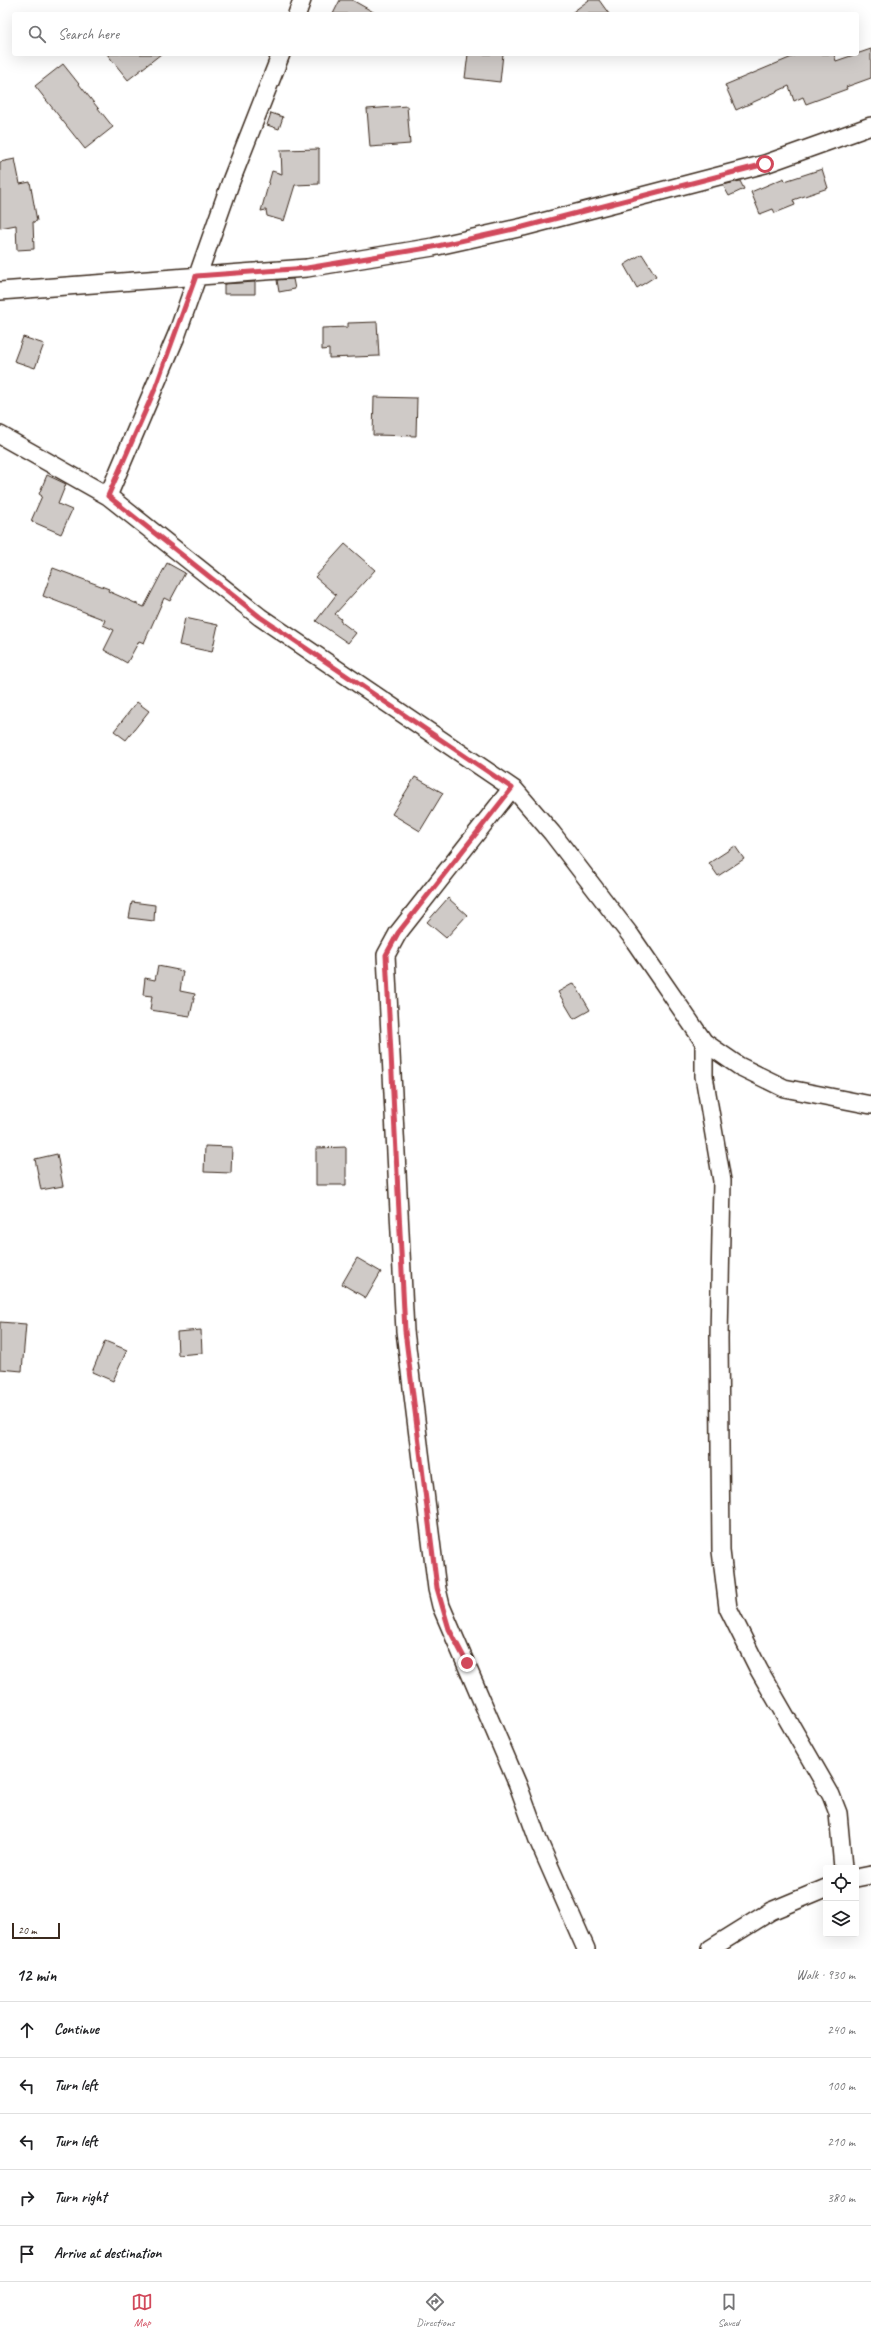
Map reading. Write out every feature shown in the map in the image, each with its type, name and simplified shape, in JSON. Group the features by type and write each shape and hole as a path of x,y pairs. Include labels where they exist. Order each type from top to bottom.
{"street":[{"path":"298,12 302,0"},
{"path":"108,496 155,389 196,276 280,56"},
{"path":"0,291 307,268 433,247 523,227 765,164 871,126"},
{"path":"0,435 108,496 260,617 512,788 533,809 621,924 704,1042 739,1066 784,1088 871,1105"},
{"path":"512,788 398,933 386,955 405,1331 437,1588 441,1606 518,1786 538,1840 586,1949"},
{"path":"704,1042 704,1076 722,1182 719,1346 721,1551 728,1608 759,1670 831,1795 838,1813 843,1865"},
{"path":"859,1877 871,1875"},
{"path":"710,1949 771,1911 823,1889"}],"building":[{"path":"340,0 352,0 373,12 334,12"},
{"path":"589,0 599,0 608,12 573,12"},
{"path":"871,49 871,78 846,87 847,89 806,104 803,97 794,101 789,86 736,110 725,85 794,56 835,56 836,61 851,56 859,56 859,53"},
{"path":"109,56 158,56 128,80"},
{"path":"468,56 503,56 500,82 465,78"},
{"path":"63,64 113,127 85,149 35,86"},
{"path":"407,106 410,144 370,147 367,109"},
{"path":"271,113 283,117 279,129 267,125"},
{"path":"319,149 319,184 295,185 284,221 267,216 266,210 261,211 272,171 282,174 281,150"},
{"path":"15,159 20,184 30,182 37,221 33,222 34,249 17,250 16,225 0,228 0,162"},
{"path":"822,169 828,188 793,200 795,205 775,213 773,209 760,214 751,192 784,178 785,181"},
{"path":"740,181 744,189 729,196 723,185"},
{"path":"642,254 656,276 637,288 624,265"},
{"path":"293,279 295,289 279,292 277,280"},
{"path":"255,282 255,294 224,294 224,284"},
{"path":"377,322 379,356 329,358 329,349 322,350 322,328 348,327 348,323"},
{"path":"23,337 44,344 35,368 14,361"},
{"path":"374,397 417,398 416,436 373,435"},
{"path":"47,475 66,484 58,504 72,510 61,534 31,521 42,496 39,494"},
{"path":"345,544 375,570 335,614 341,619 340,621 356,633 348,643 316,621 336,595 315,577"},
{"path":"167,563 185,573 170,601 164,598 144,643 139,641 127,663 104,650 114,630 103,625 105,620 43,596 53,568 109,589 108,591 144,607"},
{"path":"185,618 218,625 212,652 179,645"},
{"path":"137,702 149,711 126,740 114,731"},
{"path":"415,777 443,793 420,831 392,814"},
{"path":"735,846 744,859 718,876 709,863"},
{"path":"448,898 467,915 446,938 427,922"},
{"path":"132,902 155,905 154,921 129,918"},
{"path":"158,966 183,971 180,991 195,994 190,1016 150,1010 152,996 143,995 145,978 155,980"},
{"path":"574,983 590,1010 574,1019 558,992"},
{"path":"205,1146 232,1147 231,1173 204,1172"},
{"path":"346,1147 346,1185 316,1185 316,1148"},
{"path":"57,1154 63,1186 41,1190 35,1159"},
{"path":"357,1258 381,1272 366,1298 342,1284"},
{"path":"0,1322 26,1324 22,1371 0,1369"},
{"path":"201,1330 202,1353 178,1355 177,1332"},
{"path":"105,1341 127,1350 113,1381 92,1372"}],"route":[{"path":"467,1663 449,1629 441,1606 437,1588 405,1331 386,955 390,945 398,933 512,788 260,617 108,496 155,389 196,276 307,268 433,247 523,227 765,164"}]}
